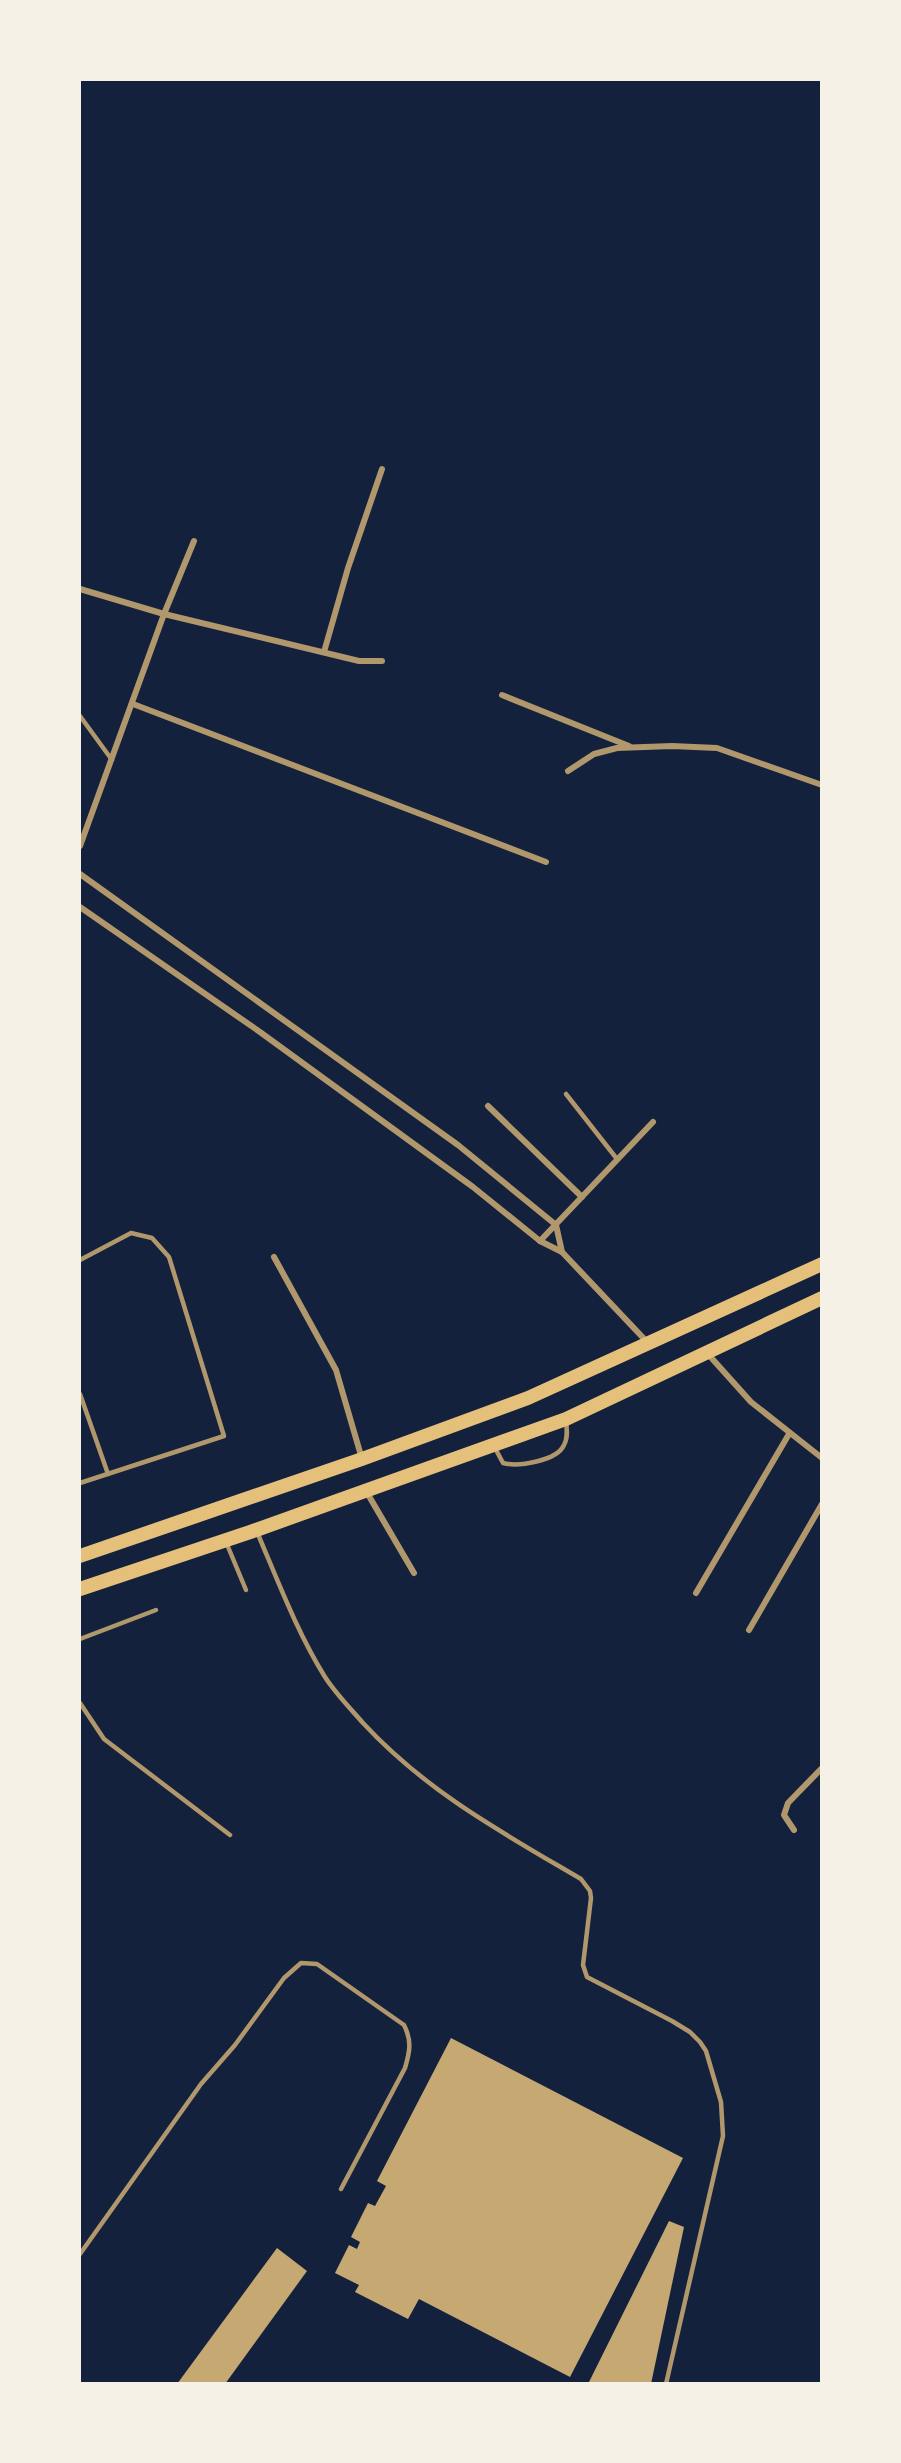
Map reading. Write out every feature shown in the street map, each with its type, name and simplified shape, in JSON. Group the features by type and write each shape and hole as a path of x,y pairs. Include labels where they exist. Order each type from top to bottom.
{"main road":[{"path":"80,1556 362,1460 528,1398 822,1264"},
{"path":"80,1589 256,1530 566,1419 822,1298"}],"street":[{"path":"324,652 348,568 382,469"},
{"path":"80,846 164,614 194,541"},
{"path":"80,589 164,614 359,661 382,661"},
{"path":"502,695 629,747"},
{"path":"132,704 546,862"},
{"path":"568,771 594,754 629,747 717,748 822,785"},
{"path":"80,874 458,1145 556,1225 562,1252"},
{"path":"80,907 260,1032 473,1187 540,1241 562,1252 649,1344"},
{"path":"488,1106 582,1197"},
{"path":"540,1241 653,1122"},
{"path":"274,1257 336,1370 362,1460"},
{"path":"707,1352 751,1402 822,1458"},
{"path":"696,1593 789,1434"},
{"path":"366,1491 414,1573"},
{"path":"749,1630 822,1504"},
{"path":"794,1830 784,1815 788,1803 822,1768"}],"lane":[{"path":"80,716 112,760"},
{"path":"566,1094 617,1159"},
{"path":"80,1260 131,1233 152,1238 169,1257 224,1436 80,1483"},
{"path":"80,1394 108,1474"},
{"path":"493,1445 503,1462 514,1466 558,1454 567,1436 566,1419"},
{"path":"256,1530 293,1616 325,1677 342,1701 389,1751 417,1776 491,1828 582,1879 590,1891 591,1898 583,1965 587,1977 690,2032 706,2051 722,2102 723,2136 666,2384"},
{"path":"225,1540 246,1590"},
{"path":"80,1640 156,1610"},
{"path":"80,1703 104,1739 230,1835"},
{"path":"80,2254 201,2085 235,2045 284,1978 301,1963 317,1964 404,2025 409,2035 411,2049 405,2068 341,2189"}],"building":[{"path":"451,2038 683,2158 570,2377 419,2299 408,2319 355,2292 359,2285 335,2273 349,2245 357,2249 360,2242 351,2237 368,2203 375,2206 386,2186 377,2181"},
{"path":"669,2221 684,2227 651,2384 588,2384"},
{"path":"277,2248 307,2271 225,2384 177,2384"}]}
